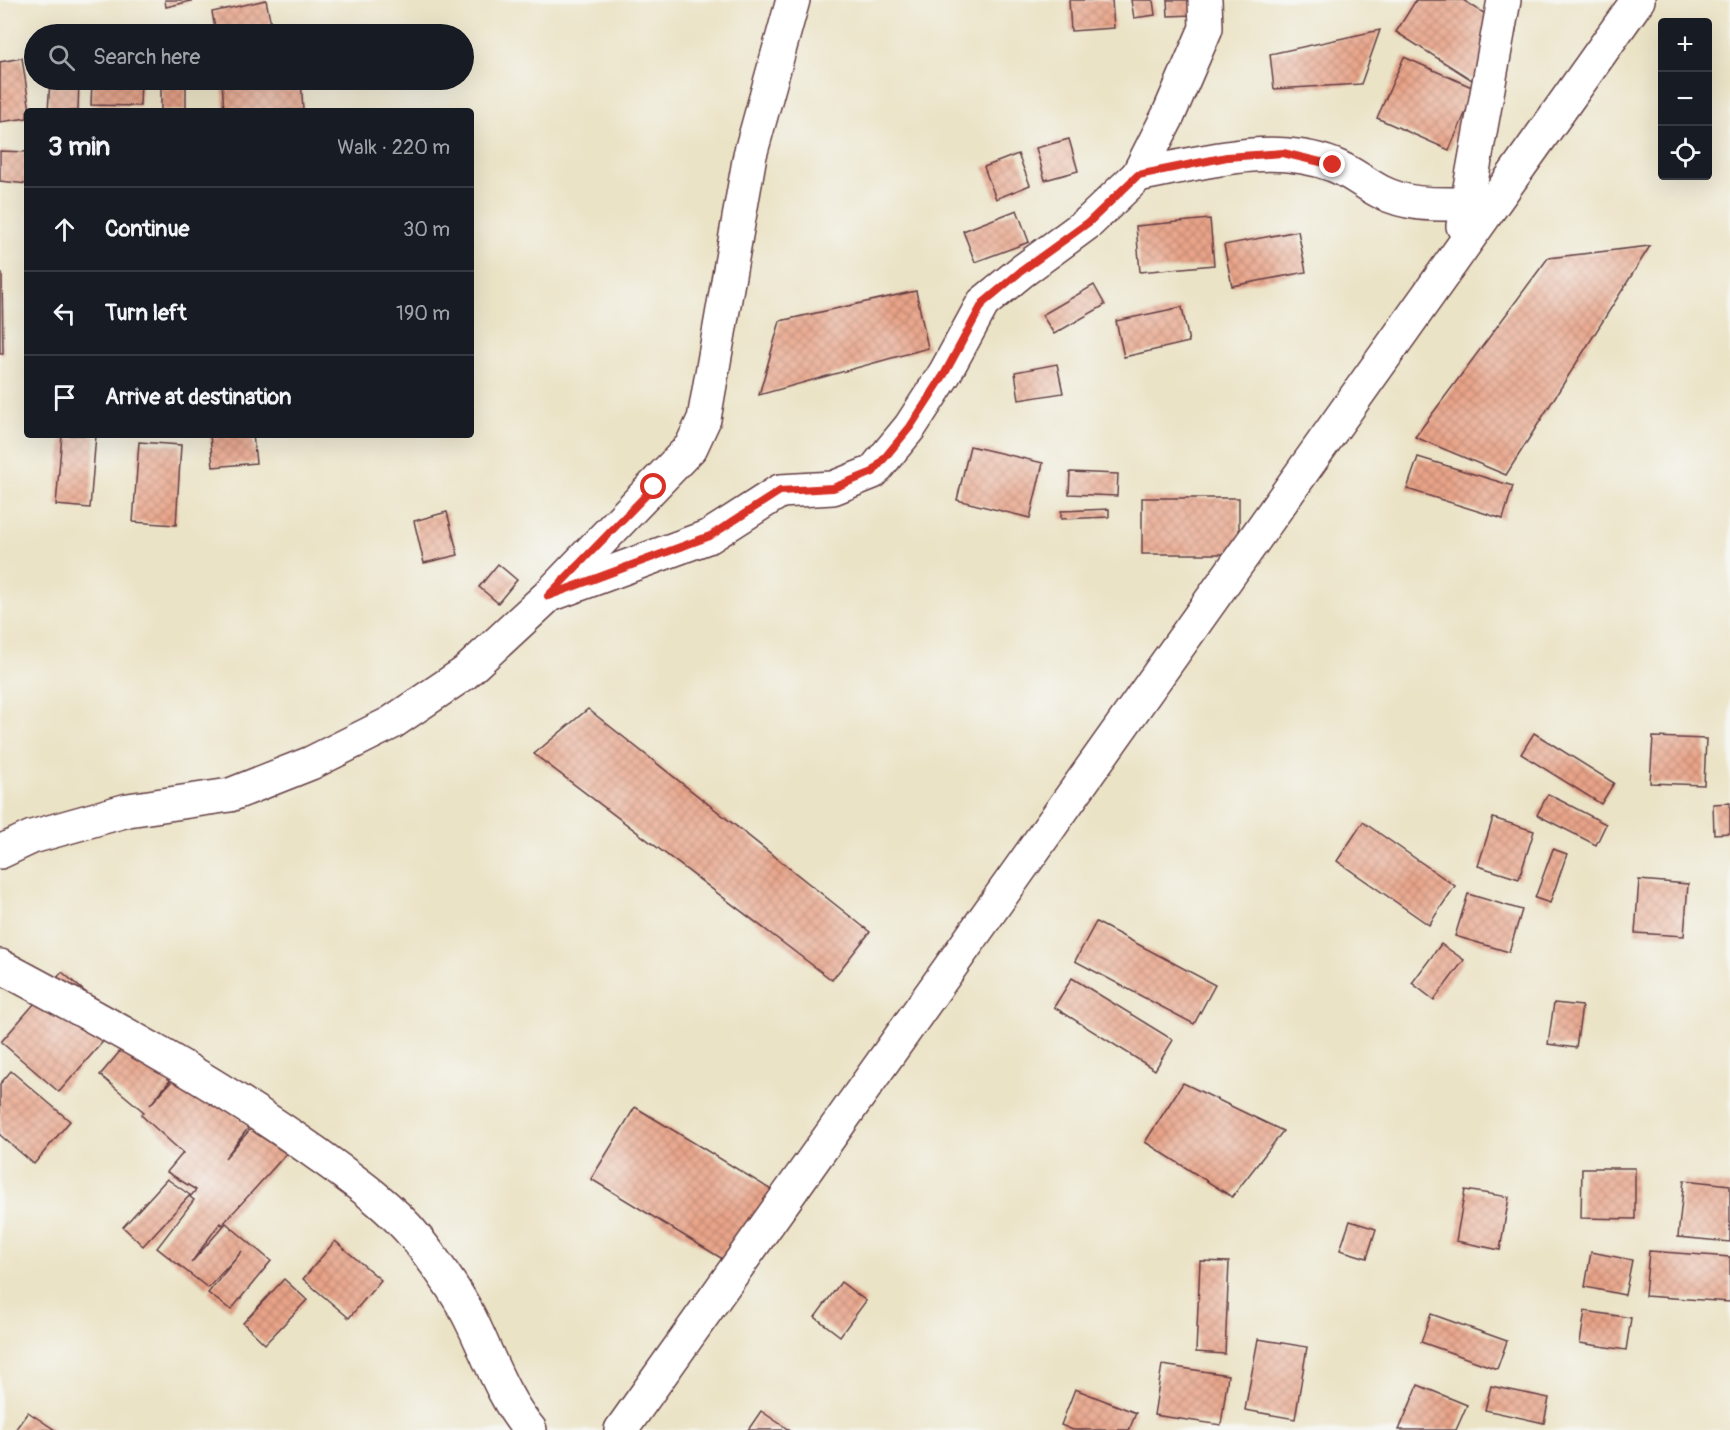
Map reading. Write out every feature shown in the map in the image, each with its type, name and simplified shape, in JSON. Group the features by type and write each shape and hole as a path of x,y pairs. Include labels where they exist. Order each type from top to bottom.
{"street":[{"path":"548,596 710,536 780,491 833,488 873,472 910,427 945,373 983,303 1020,272 1089,222 1138,175 1168,116 1206,28 1205,0"},
{"path":"1458,253 1504,0"},
{"path":"621,1430 1638,0"},
{"path":"0,852 32,837 128,810 230,795 311,763 391,723 465,673 548,596 690,447 704,419 750,155 797,3"},
{"path":"1138,175 1227,157 1283,153 1333,165 1383,193 1418,204 1467,204"},
{"path":"0,966 97,1018 264,1117 379,1202 416,1237 446,1279 470,1317 505,1394 530,1430"}],"building":[{"path":"165,0 190,0 191,1 166,7"},
{"path":"266,0 271,24 214,24 212,12"},
{"path":"1069,0 1112,0 1114,28 1071,31"},
{"path":"1131,0 1153,0 1155,15 1134,18"},
{"path":"1167,0 1192,0 1193,15 1168,16"},
{"path":"1416,0 1463,0 1508,28 1475,82 1396,32"},
{"path":"1380,30 1361,84 1274,89 1270,54"},
{"path":"1404,57 1476,89 1449,150 1377,118"},
{"path":"22,58 24,90 27,90 30,108 24,108 24,118 0,122 0,62"},
{"path":"49,90 79,90 78,108 48,108"},
{"path":"92,90 141,90 140,106 91,105"},
{"path":"161,90 186,90 186,108 161,108"},
{"path":"223,90 302,90 303,108 224,108"},
{"path":"1069,139 1078,171 1045,180 1036,148"},
{"path":"0,151 24,152 24,184 0,181"},
{"path":"1018,154 1030,185 996,199 984,167"},
{"path":"1017,210 1029,242 975,262 963,231"},
{"path":"1210,219 1214,265 1140,272 1136,226"},
{"path":"1298,231 1306,272 1232,286 1224,245"},
{"path":"1650,246 1506,475 1415,437 1548,258"},
{"path":"0,273 2,273 3,354 0,354"},
{"path":"1094,285 1105,305 1054,334 1042,315"},
{"path":"916,291 928,348 759,395 780,321"},
{"path":"1182,307 1189,342 1124,357 1116,321"},
{"path":"1057,364 1063,393 1019,400 1015,372"},
{"path":"62,438 96,438 90,508 56,505"},
{"path":"210,438 253,438 256,463 213,467"},
{"path":"139,442 181,445 176,525 133,522"},
{"path":"970,446 1043,463 1030,518 957,500"},
{"path":"1418,457 1513,486 1503,519 1407,489"},
{"path":"1070,472 1118,474 1117,496 1069,494"},
{"path":"1142,498 1239,498 1239,554 1142,554"},
{"path":"1109,509 1109,517 1061,519 1061,511"},
{"path":"447,512 458,555 424,563 414,521"},
{"path":"498,564 517,580 498,603 479,587"},
{"path":"588,709 870,932 832,980 534,754"},
{"path":"1534,733 1614,783 1601,804 1521,754"},
{"path":"1653,737 1706,739 1704,785 1650,783"},
{"path":"1548,794 1606,824 1596,845 1537,815"},
{"path":"1730,803 1730,833 1714,834 1713,804"},
{"path":"1493,818 1534,831 1519,879 1478,866"},
{"path":"1363,822 1455,886 1429,925 1337,861"},
{"path":"1553,849 1567,854 1550,903 1535,898"},
{"path":"1639,880 1688,884 1684,936 1635,933"},
{"path":"1468,894 1522,910 1509,952 1455,936"},
{"path":"1096,922 1215,985 1194,1024 1075,961"},
{"path":"1441,944 1464,960 1434,1000 1412,983"},
{"path":"62,972 120,1022 59,1092 1,1042"},
{"path":"1072,978 1173,1040 1155,1070 1054,1007"},
{"path":"1554,1003 1582,1006 1576,1048 1548,1044"},
{"path":"137,1031 181,1067 150,1105 184,1068 249,1127 225,1158 255,1124 287,1153 222,1225 220,1223 191,1263 226,1223 271,1261 231,1310 208,1293 242,1251 208,1288 157,1248 194,1200 190,1197 196,1190 167,1172 183,1153 141,1115 144,1112 100,1075"},
{"path":"11,1071 70,1121 34,1164 0,1135 0,1084"},
{"path":"1183,1083 1283,1131 1232,1197 1145,1142"},
{"path":"635,1107 778,1194 734,1266 591,1179"},
{"path":"1582,1168 1635,1168 1635,1219 1581,1218"},
{"path":"167,1179 190,1195 143,1246 123,1227"},
{"path":"1684,1180 1730,1185 1730,1242 1678,1237"},
{"path":"1465,1190 1509,1197 1500,1250 1456,1241"},
{"path":"1350,1221 1376,1229 1367,1258 1340,1250"},
{"path":"335,1241 381,1280 349,1318 303,1279"},
{"path":"1649,1251 1730,1257 1730,1302 1645,1296"},
{"path":"1591,1252 1632,1260 1625,1295 1585,1287"},
{"path":"1200,1261 1229,1262 1225,1354 1196,1352"},
{"path":"284,1279 307,1300 265,1344 243,1323"},
{"path":"841,1282 866,1301 840,1336 815,1317"},
{"path":"1585,1311 1631,1318 1626,1350 1580,1343"},
{"path":"1431,1314 1507,1341 1497,1369 1421,1342"},
{"path":"1258,1339 1307,1347 1295,1419 1245,1410"},
{"path":"1162,1365 1228,1375 1221,1425 1154,1415"},
{"path":"1418,1385 1467,1405 1456,1430 1399,1430"},
{"path":"1491,1386 1549,1398 1544,1423 1485,1410"},
{"path":"1075,1389 1136,1413 1129,1430 1073,1430 1061,1425"},
{"path":"761,1411 789,1430 748,1430"},
{"path":"28,1412 55,1430 15,1430"}],"route":[{"path":"654,487 548,596 710,536 780,491 833,488 873,472 910,427 945,373 983,303 1020,272 1089,222 1138,175 1227,157 1283,153 1333,165"}]}
